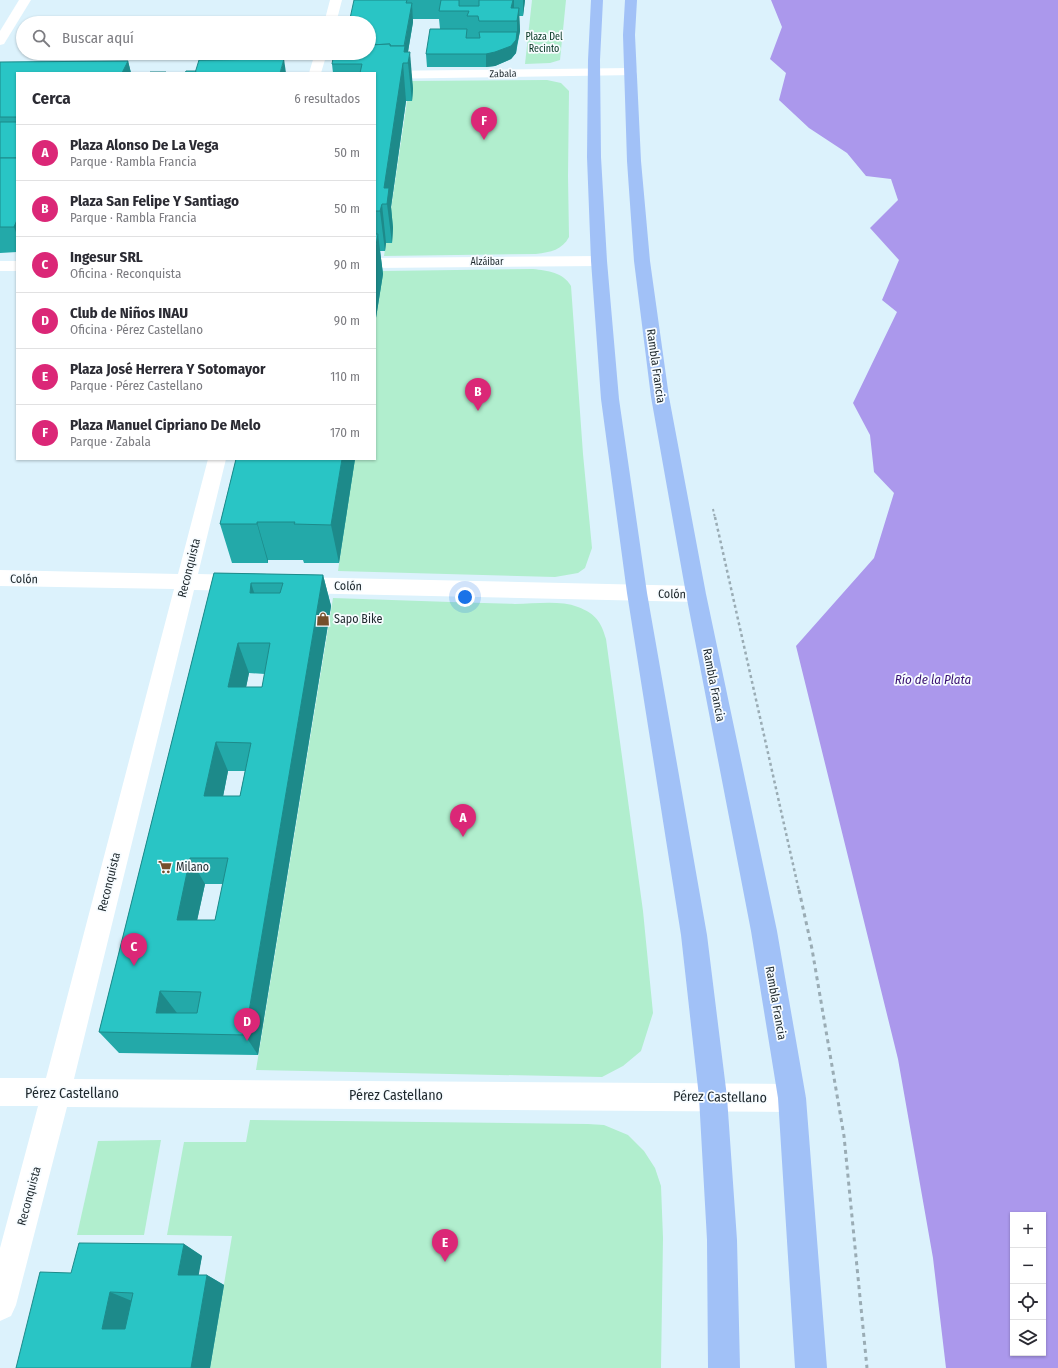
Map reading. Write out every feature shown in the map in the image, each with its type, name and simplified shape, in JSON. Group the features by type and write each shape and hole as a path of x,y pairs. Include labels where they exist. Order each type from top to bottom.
{"main road":[{"path":"597,0 594,72 594,157 599,261 610,399 638,593 694,935 713,1097 722,1240 724,1368"},
{"name":"Rambla Francia","path":"631,0 629,35 634,161 642,261 660,397 696,594 764,931 792,1098 811,1368"}],"street":[{"path":"0,41 25,0"},
{"path":"332,16 336,0"},
{"path":"315,72 319,60"},
{"name":"Zabala","path":"376,75 631,72"},
{"name":"Alzáibar","path":"376,263 599,261"},
{"path":"0,266 16,266"},
{"name":"Reconquista","path":"0,1304 56,1093 217,460"},
{"name":"Colón","path":"0,578 696,594"},
{"name":"Pérez Castellano","path":"0,1092 792,1098"}],"path":[{"path":"711,502 812,949 844,1136 867,1368"}],"green space":[{"name":"Plaza Del Recinto","path":"532,0 566,0 560,60 550,63 525,64"},
{"path":"547,80 561,83 569,91 569,237 563,245 556,250 536,254 384,256 410,81"},
{"path":"533,269 555,273 568,281 571,286 583,454 592,548 585,568 578,573 555,577 338,571 354,460 376,460 376,316 383,271"},
{"path":"333,598 515,604 563,604 578,607 584,610 597,619 600,623 606,639 643,911 653,1013 641,1051 623,1066 602,1077 256,1070"},
{"path":"250,1120 588,1124 604,1125 628,1135 644,1151 655,1168 661,1186 663,1238 661,1368 210,1368 232,1236 167,1235 184,1142 246,1142"},
{"path":"161,1140 144,1235 77,1235 98,1141"}],"water":[{"name":"Río de la Plata","path":"771,0 1058,0 1058,1368 946,1368 933,1258 898,1059 796,646 874,558 894,493 874,472 870,435 853,403 897,312 882,300 899,260 870,228 898,200 891,179 866,176 847,153 809,128 779,100 786,73 770,59 782,27"}],"building":[{"path":"354,0 407,0 406,3 412,3 404,46 390,46 390,44 376,45 376,16 351,16"},
{"path":"441,0 459,0 459,6 479,6 479,0 513,0 511,8 519,8 517,21 479,21 478,16 467,16 469,11 439,11"},
{"path":"430,29 467,29 466,38 480,38 479,32 517,32 516,40 511,46 495,52 486,54 426,54"},
{"path":"390,44 390,46 405,46 404,52 410,52 408,63 403,63 384,188 389,188 387,204 382,204 380,211 376,211 376,72 360,72 362,64 332,64 333,60 376,60 376,45"},
{"path":"199,60 284,60 280,72 195,72"},
{"path":"128,61 122,72 16,72 16,117 0,117 0,62"},
{"path":"0,122 16,122 16,158 0,158"},
{"path":"0,158 16,158 16,222 14,227 0,227"},
{"path":"376,234 378,234 376,245"},
{"path":"236,460 342,460 331,525 294,524 295,522 220,524"},
{"path":"214,573 323,575 245,1035 99,1032","holes":["251,583 283,583 280,593 250,593","238,643 270,643 262,687 228,687","216,742 251,743 240,796 204,796","190,858 228,858 215,920 177,920","160,991 201,992 197,1013 156,1013"]},
{"path":"79,1243 184,1244 178,1275 207,1275 191,1368 16,1368 40,1272 71,1273","holes":["110,1292 133,1293 125,1329 102,1329"]}],"place":[{"name":"Plaza Manuel Cipriano De Melo","path":"484,140"},
{"name":"Plaza San Felipe Y Santiago","path":"478,411"},
{"name":"Sapo Bike","path":"323,619"},
{"name":"Plaza Alonso De La Vega","path":"463,837"},
{"name":"Milano","path":"165,867"},
{"name":"Ingesur SRL","path":"134,966"},
{"name":"Club de Niños INAU","path":"247,1041"},
{"name":"Plaza José Herrera Y Sotomayor","path":"445,1262"}]}
